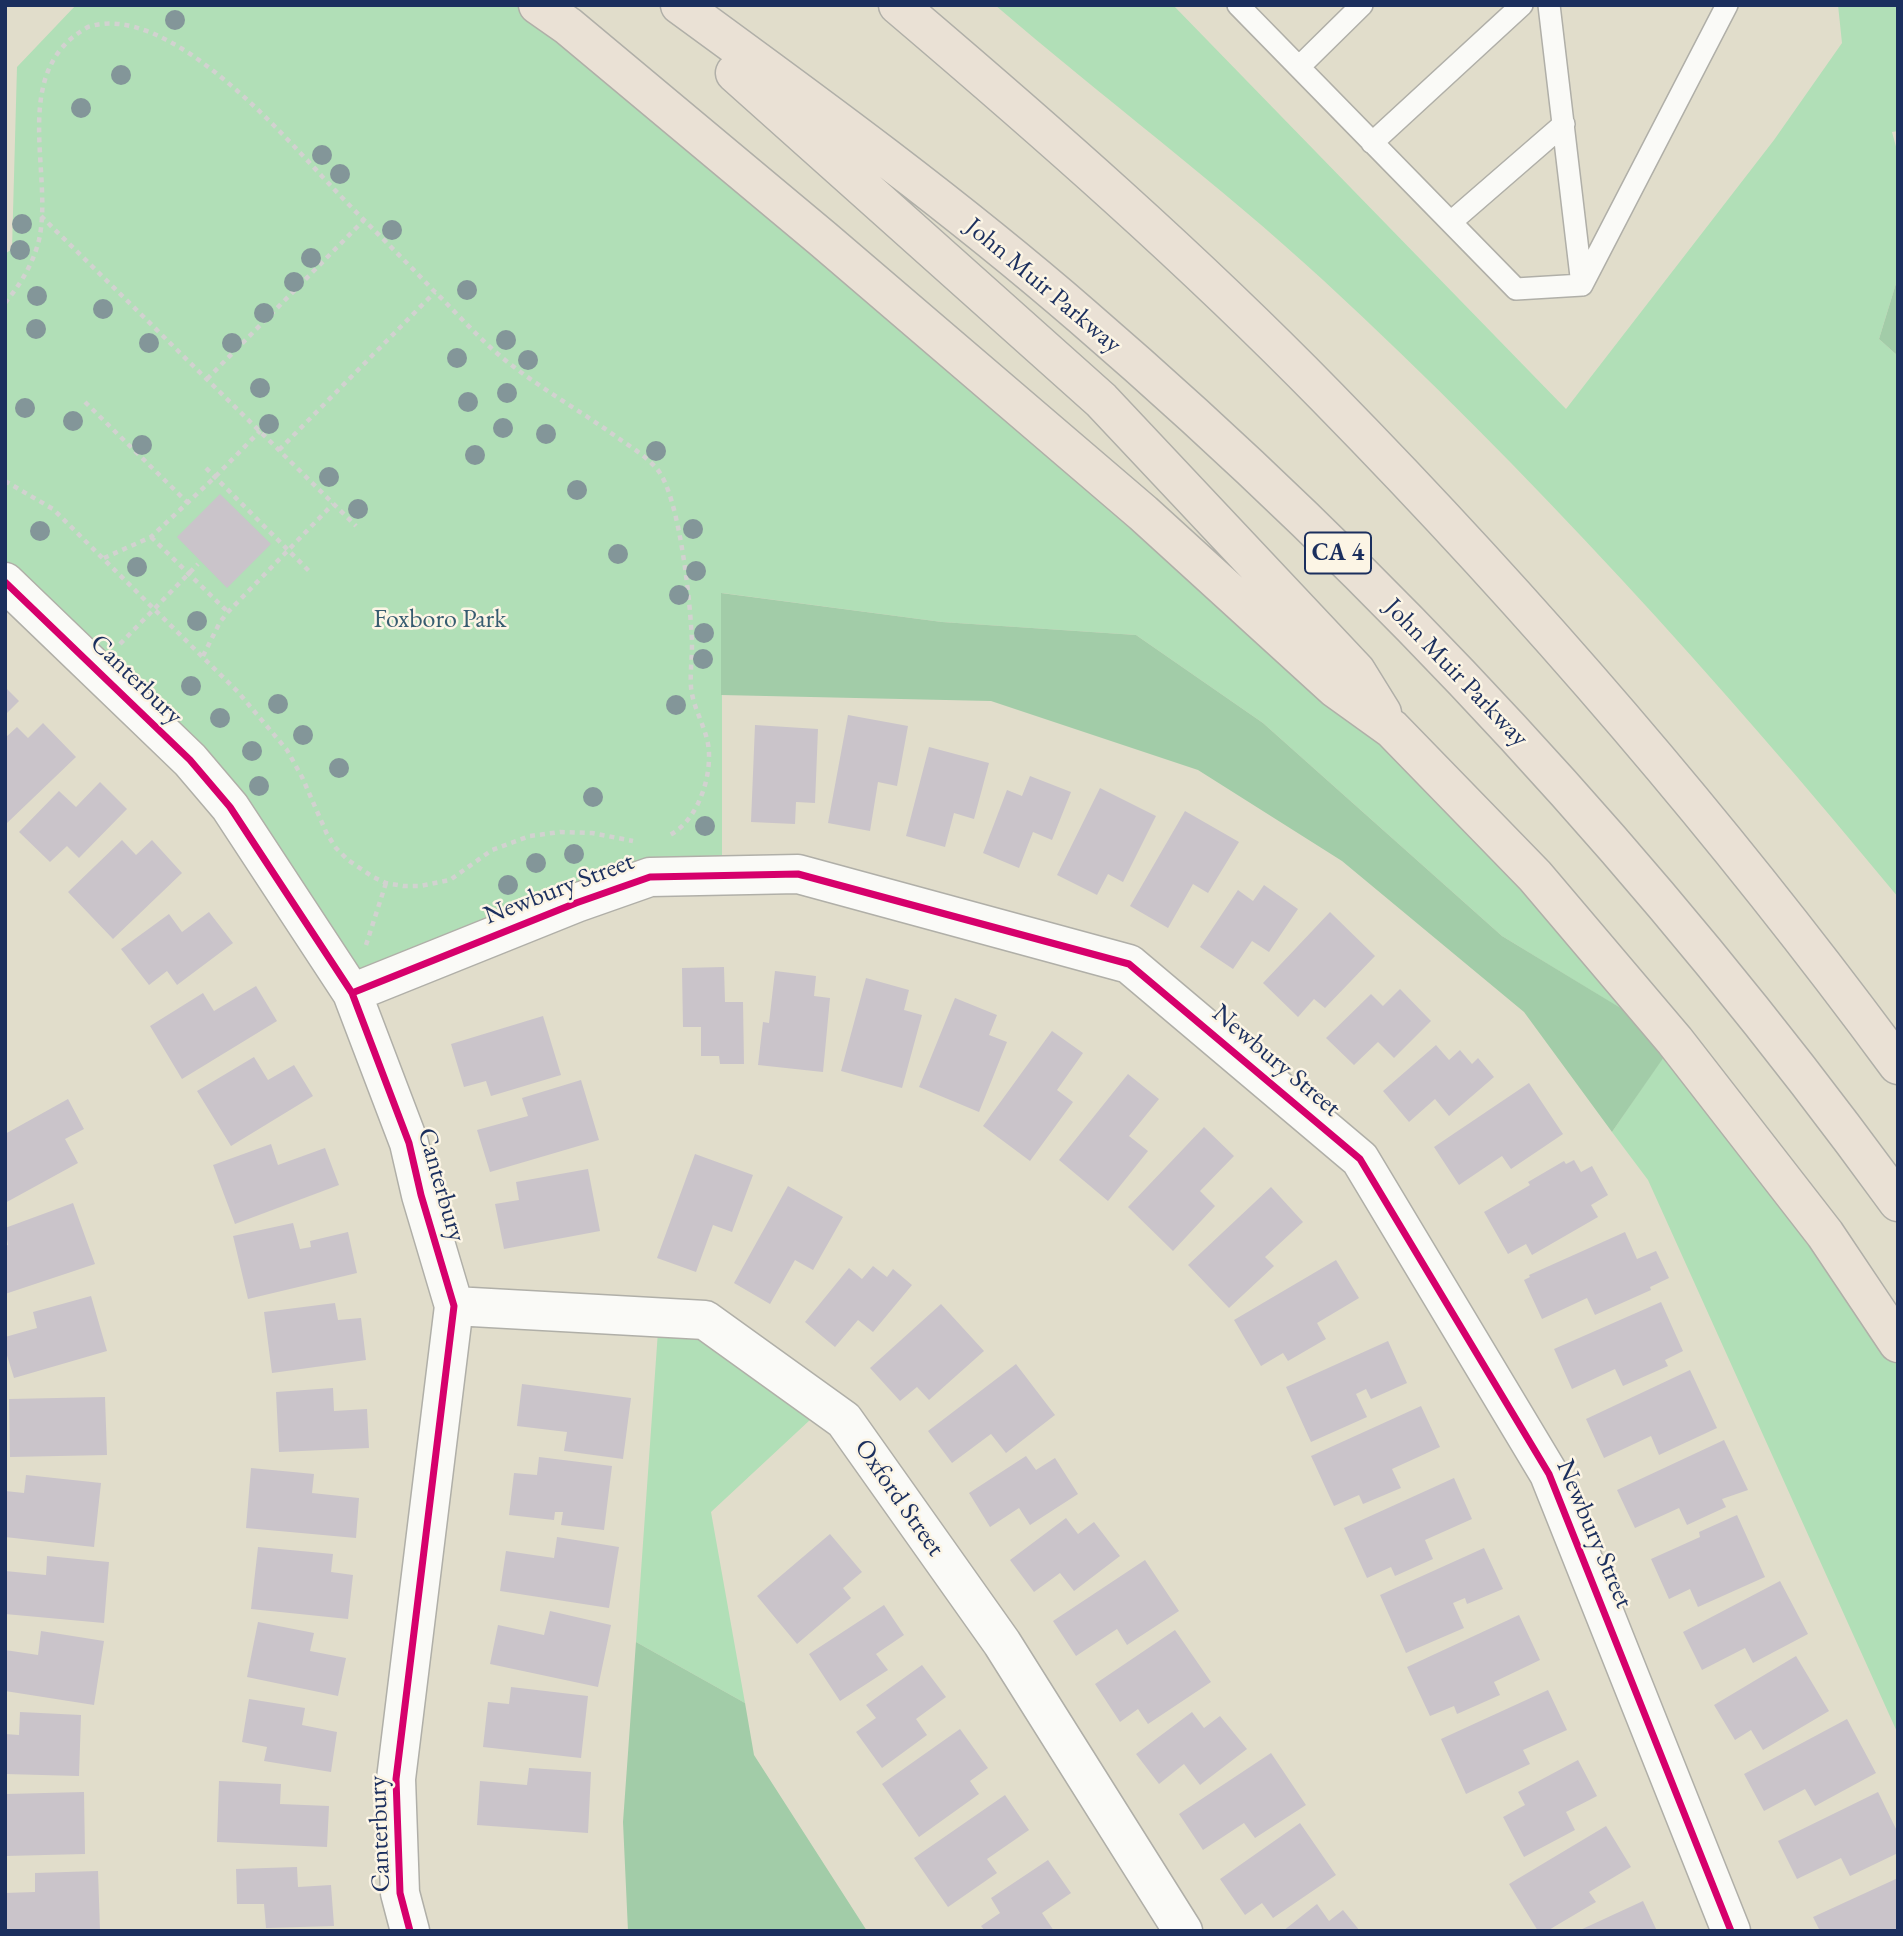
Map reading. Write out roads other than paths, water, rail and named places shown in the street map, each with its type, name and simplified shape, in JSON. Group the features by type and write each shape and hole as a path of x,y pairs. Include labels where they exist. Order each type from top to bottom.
{"highway":[{"path":"538,5 568,26 823,239 1143,513 1335,688 1392,729 1535,876 1675,1041 1825,1234 1898,1343"},
{"path":"659,5 1101,400 1356,671 1392,729"},
{"name":"John Muir Parkway","path":"680,5 880,155 1082,315 1203,425 1436,649 1538,758 1655,890 1758,1016 1898,1202"},
{"path":"898,5 1084,166 1201,273 1325,394 1435,509 1542,625 1646,745 1747,868 1898,1065"}],"street":[{"name":"Canterbury","path":"5,582 190,760 230,807 352,993 409,1143 421,1195 454,1306 396,1779 400,1893 410,1931"},
{"name":"Newbury Street","path":"352,993 576,903 650,877 798,874 1129,964 1360,1159 1549,1474 1731,1931"},
{"name":"Oxford Street","path":"454,1306 705,1320 844,1420 1002,1643 1183,1931"}],"lane":[{"path":"1238,5 1516,289 1582,285"},
{"path":"1299,67 1362,5"},
{"path":"1372,142 1522,5"},
{"path":"1549,5 1582,285"},
{"path":"1582,285 1727,5"},
{"path":"1451,222 1563,124"}],"park label":[{"name":"Foxboro Park","path":"440,620"}]}
